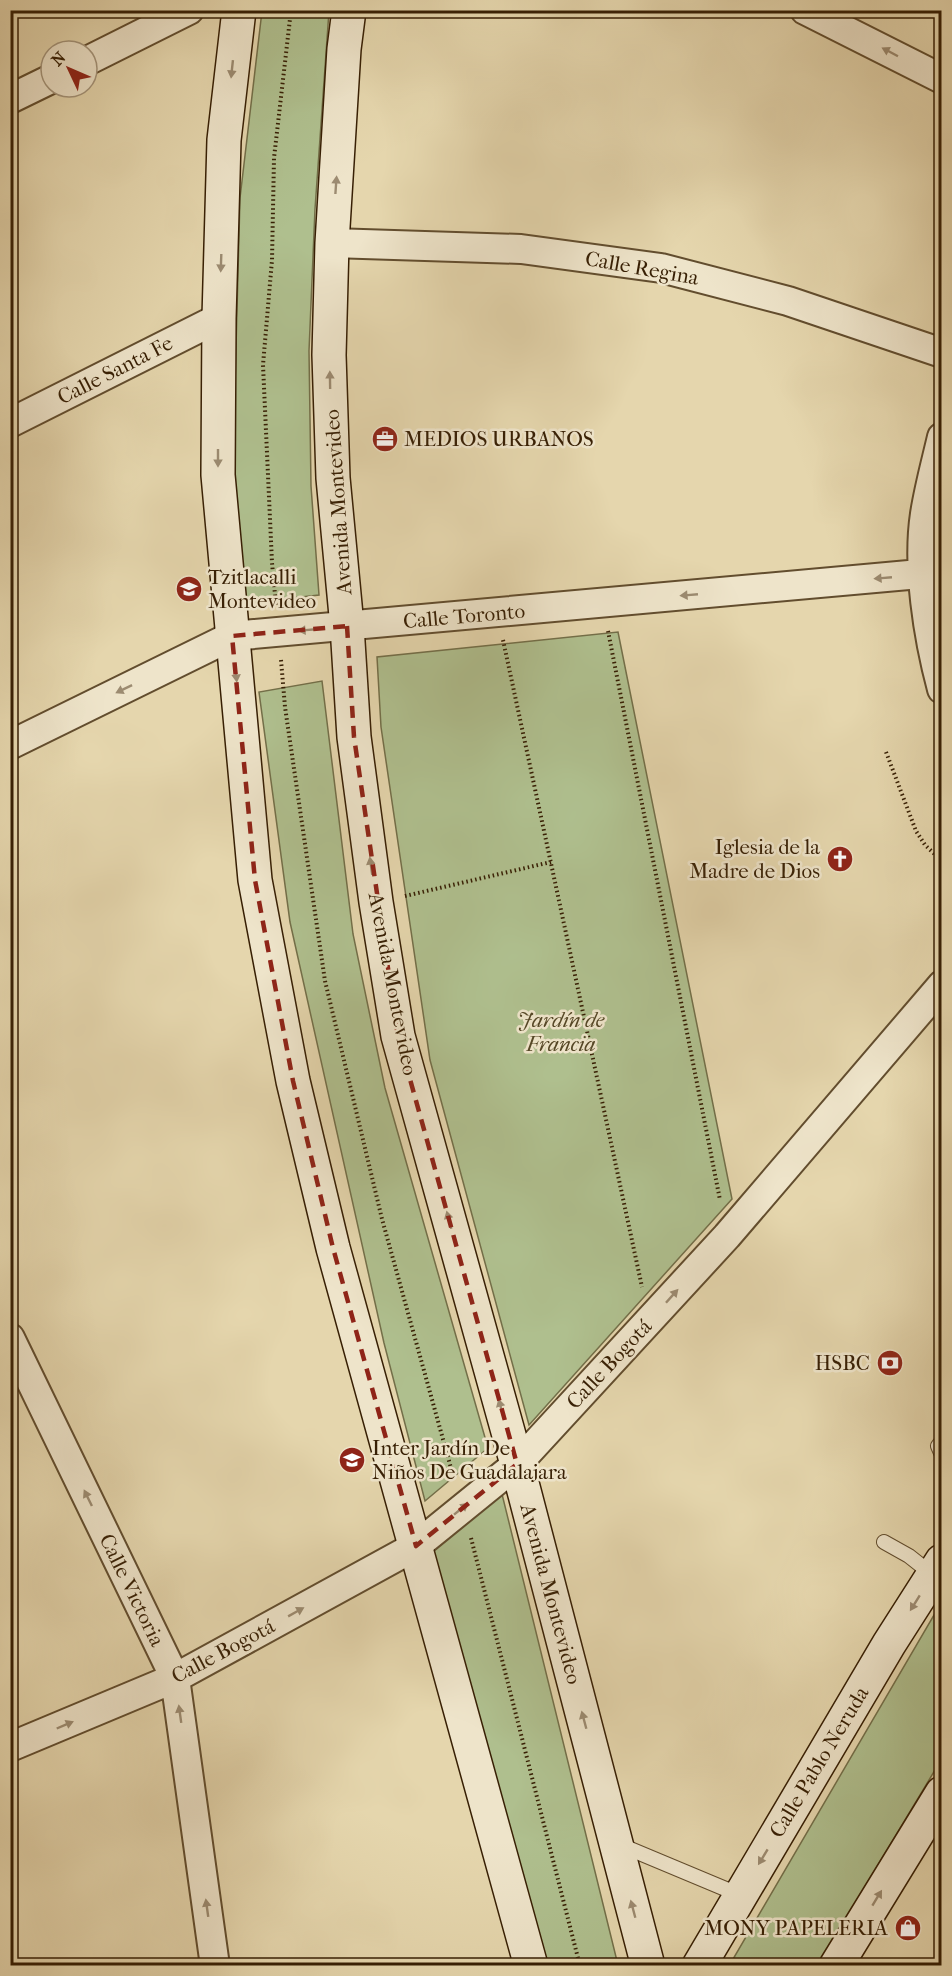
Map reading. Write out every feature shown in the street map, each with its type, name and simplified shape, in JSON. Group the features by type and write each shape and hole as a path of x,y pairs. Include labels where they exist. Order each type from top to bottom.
{"street":[{"path":"99,55 189,10"},
{"path":"239,10 224,140 219,318 218,475 255,880 293,1081 333,1248 531,1965"},
{"name":"Avenida Montevideo","path":"349,10 344,49 332,243 329,355 333,478 347,626 354,737 376,902 398,1036 516,1464 648,1965"},
{"path":"805,10 942,80"},
{"path":"10,99 39,85"},
{"name":"Calle Regina","path":"332,243 521,249 661,268 788,301 942,353"},
{"name":"Calle Santa Fe","path":"10,423 219,318"},
{"path":"942,437 925,515 932,573 925,602 942,688"},
{"name":"Calle Toronto","path":"10,745 232,636 932,573"},
{"name":"Calle Bogotá","path":"10,1747 175,1678 416,1546 516,1464 727,1236 942,985"},
{"name":"Calle Victoria","path":"10,1338 175,1678 215,1965"},
{"name":"Calle Pablo Neruda","path":"699,1965 889,1644 937,1568"},
{"path":"836,1965 942,1793"}],"lane":[{"path":"942,1441 938,1446 942,1455"},
{"path":"884,1542 937,1568"},
{"path":"616,1843 740,1895"}],"path":[{"path":"602,603 727,1236"},
{"path":"497,613 649,1321"},
{"path":"886,752 916,831 925,845 942,861"},
{"path":"376,902 551,862"}],"highlighted area":[{"path":"347,626 354,737 398,1036 517,1464 416,1546 333,1248 293,1081 255,880 232,636"}],"green space":[{"path":"262,11 329,11 315,209 309,351 311,486 319,595 239,604 232,497 240,198"},
{"name":"Jardín de Francia","path":"618,632 732,1199 529,1425 430,1060 381,727 377,657"},
{"path":"322,681 353,934 385,1088 488,1448 425,1501 384,1343 290,922 259,692"},
{"path":"501,1490 618,1965 548,1965 425,1556"},
{"path":"941,1603 941,1760 818,1965 729,1966"}],"place":[{"name":"MEDIOS URBANOS","path":"385,439"},
{"name":"Tzitlacalli Montevideo","path":"189,589"},
{"name":"Iglesia de la Madre de Dios","path":"840,859"},
{"name":"HSBC","path":"890,1363"},
{"name":"Inter Jardín De Niños De Guadalajara","path":"352,1460"},
{"name":"MONY PAPELERIA","path":"908,1928"}]}
